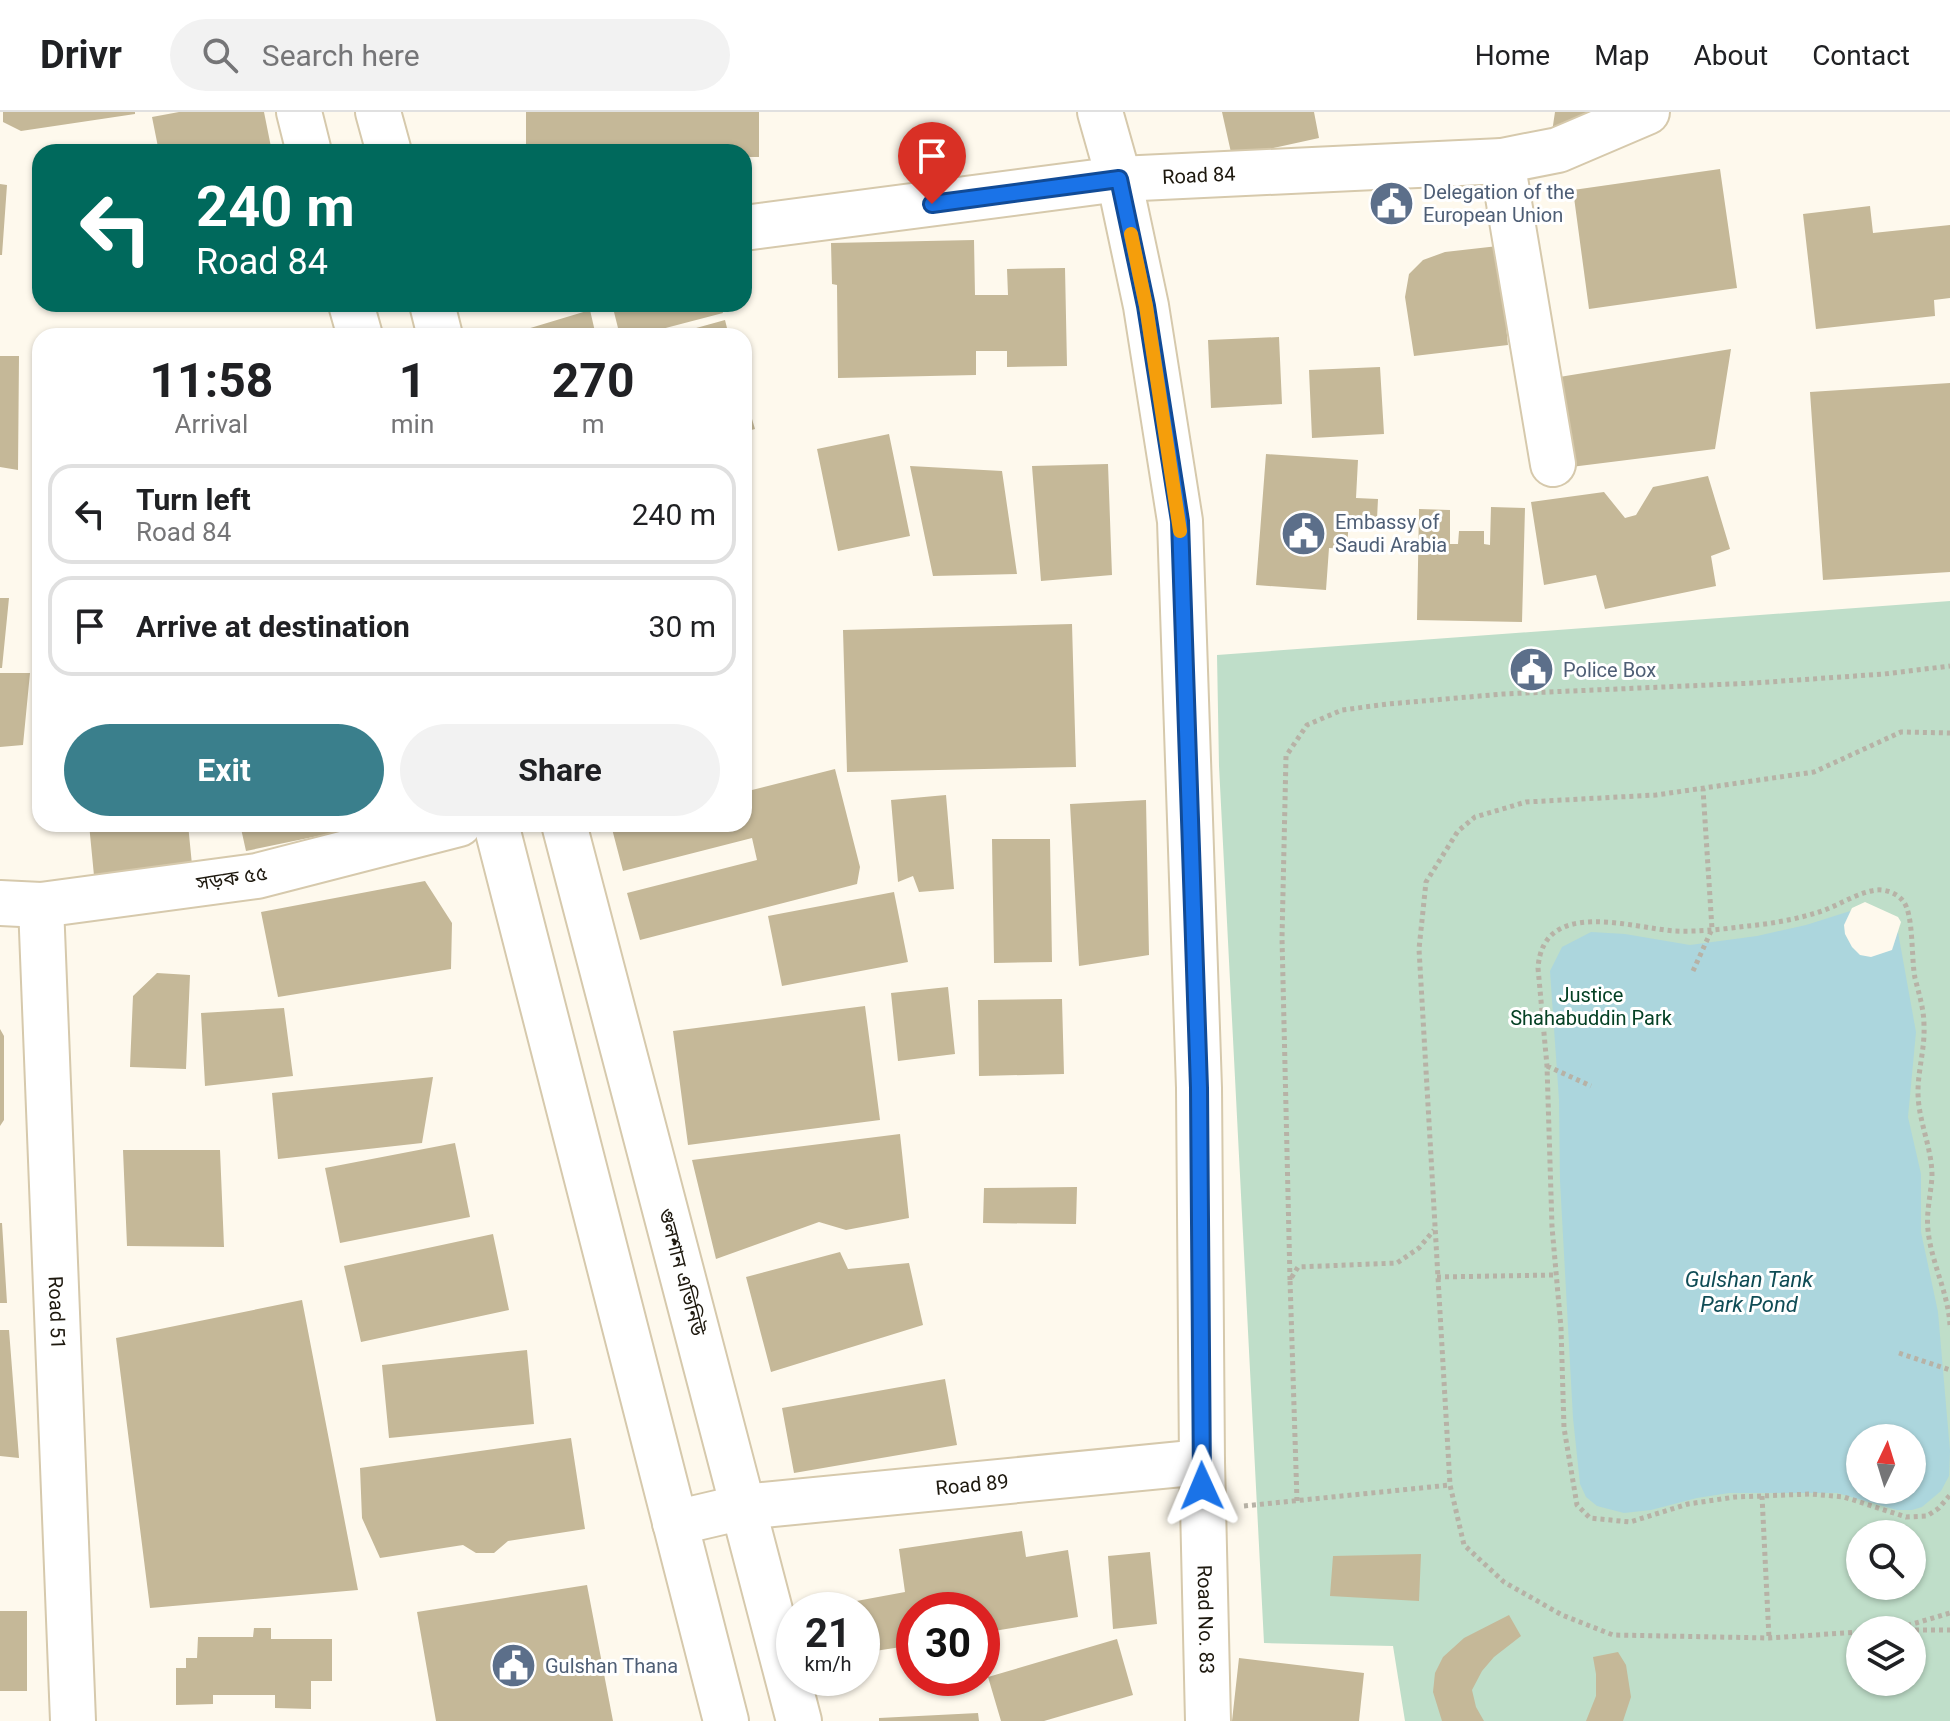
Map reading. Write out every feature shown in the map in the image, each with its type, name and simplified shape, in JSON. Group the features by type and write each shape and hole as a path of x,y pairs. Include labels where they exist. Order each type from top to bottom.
{"street":[{"path":"299,112 307,144"},
{"path":"378,112 387,144"},
{"name":"Road No. 83","path":"1100,112 1119,179 1146,306 1180,521 1199,1088 1208,1721"},
{"name":"Road 84","path":"752,227 1119,179 1502,161 1558,150 1647,112"},
{"path":"1502,161 1553,464"},
{"name":"সড়ক ৫৫","path":"21,904 257,876 428,832"},
{"path":"498,832 726,1721"},
{"name":"গুলশান এভিনিউ","path":"566,832 799,1721"},
{"name":"Road 51","path":"21,904 73,1721"},
{"name":"Road 89","path":"675,1523 743,1507 1202,1462"}],"path":[{"path":"1297,1501 1282,938 1286,756 1307,725 1342,710 1388,704 1503,694 1754,683 1950,666"},
{"path":"1846,1633 1769,1638 1613,1635 1562,1615 1504,1582 1464,1545 1450,1485 1434,1230 1419,949 1426,882 1458,831 1475,817 1526,802 1656,795 1814,772 1901,732 1950,733"},
{"path":"1693,971 1712,929 1703,789"},
{"path":"1950,1325 1928,1233 1932,1175 1920,1120 1918,1091 1923,1007 1911,952 1908,912 1903,901 1890,891 1877,890 1805,915 1752,926 1712,929 1676,931 1576,922 1547,941 1539,955 1547,1066 1555,1275 1561,1328 1564,1428 1577,1505 1590,1518 1630,1522 1688,1504 1811,1494 1844,1497 1906,1517 1927,1516 1950,1495"},
{"path":"1547,1066 1591,1086"},
{"path":"1290,1280 1298,1267 1397,1263 1419,1248 1434,1230"},
{"path":"1437,1277 1555,1275"},
{"path":"1899,1353 1950,1370"},
{"path":"1203,1510 1450,1485"},
{"path":"1762,1496 1769,1638"},
{"path":"1926,1621 1950,1613"},
{"path":"1926,1630 1950,1630"}],"green space":[{"name":"Justice Shahabuddin Park","path":"1950,601 1950,1721 1405,1721 1393,1646 1264,1643 1219,766 1217,655"}],"water":[{"name":"Gulshan Tank Park Pond","path":"1866,906 1896,921 1916,1032 1908,1117 1921,1174 1921,1232 1938,1312 1950,1451 1949,1476 1941,1491 1926,1504 1926,1424 1846,1424 1846,1496 1729,1493 1624,1513 1597,1506 1586,1497 1580,1484 1573,1418 1550,971 1562,947 1591,932 1625,934 1690,945 1757,936"},
{"name":"Gulshan Tank Park Pond","path":"1876,1504 1926,1504 1912,1510 1897,1510"}],"pier":[{"path":"1865,902 1898,917 1901,922 1892,950 1871,957 1860,955 1852,947 1844,925 1852,908"}],"building":[{"path":"3,112 135,114 21,131 3,122"},
{"path":"179,112 264,112 270,144 157,144 152,117"},
{"path":"526,112 759,112 759,157 752,157 752,144 526,144"},
{"path":"1222,112 1314,112 1319,138 1232,157"},
{"path":"1555,112 1597,112 1552,132"},
{"path":"1720,169 1737,288 1589,309 1573,190"},
{"path":"0,184 7,185 2,255 0,255"},
{"path":"1870,206 1873,233 1950,225 1950,298 1934,300 1935,316 1816,329 1803,214"},
{"path":"974,240 975,295 1008,295 1007,269 1065,268 1067,366 1007,367 1007,351 976,351 976,375 838,378 837,285 832,284 831,243"},
{"path":"1498,246 1508,345 1414,356 1405,297 1409,274 1423,260 1445,252"},
{"path":"590,312 594,328 530,328"},
{"path":"614,312 723,313 666,328 618,328"},
{"path":"725,320 727,328 696,328"},
{"path":"1279,337 1282,404 1211,408 1208,340"},
{"path":"1731,349 1715,449 1571,467 1547,379"},
{"path":"0,356 19,356 18,470 0,467"},
{"path":"1380,367 1384,434 1312,438 1309,370"},
{"path":"1950,383 1950,572 1823,580 1810,392"},
{"path":"889,434 910,536 838,551 817,449"},
{"name":"Embassy of Saudi Arabia","path":"1266,454 1358,460 1356,498 1378,499 1377,519 1349,518 1347,549 1329,548 1326,590 1256,585"},
{"path":"1108,464 1112,575 1041,581 1032,466"},
{"path":"910,466 1002,471 1017,574 933,576"},
{"path":"1708,476 1730,549 1711,556 1716,586 1605,609 1596,575 1544,585 1531,502 1604,492 1625,518 1636,515 1653,487"},
{"path":"1491,507 1525,508 1522,622 1417,620 1419,509 1450,510 1450,544 1458,544 1459,531 1484,531 1484,544 1490,545"},
{"path":"0,598 9,598 2,668 0,668"},
{"path":"1072,624 1076,767 847,772 843,630"},
{"path":"0,673 30,673 23,745 0,747"},
{"path":"835,769 860,867 857,884 640,940 627,893 757,860 752,838 623,871 613,832 752,832 752,790"},
{"path":"946,795 954,889 919,892 913,876 898,882 891,800"},
{"path":"1146,800 1149,955 1079,966 1070,804"},
{"path":"90,832 189,832 193,875 95,886"},
{"path":"242,832 337,832 246,851"},
{"path":"992,839 1050,839 1052,962 994,963"},
{"path":"425,881 452,923 451,969 278,997 261,912"},
{"path":"894,892 908,962 782,986 768,916"},
{"path":"157,973 190,975 186,1069 130,1067 133,996"},
{"path":"948,987 955,1054 898,1061 891,993"},
{"path":"1062,999 1064,1074 979,1076 978,1000"},
{"path":"865,1006 880,1120 688,1145 673,1031"},
{"path":"284,1008 293,1076 205,1086 201,1013"},
{"path":"0,1029 4,1036 4,1120 0,1126"},
{"path":"433,1077 422,1143 278,1159 272,1093"},
{"path":"900,1134 909,1218 846,1230 819,1222 716,1259 692,1160"},
{"path":"455,1143 470,1217 340,1243 325,1168"},
{"path":"123,1150 220,1150 224,1247 127,1246"},
{"path":"1077,1187 1076,1224 983,1223 984,1188"},
{"path":"2,1223 7,1303 0,1303"},
{"path":"493,1234 509,1310 361,1342 344,1266"},
{"path":"840,1252 848,1269 909,1263 923,1325 771,1372 746,1277"},
{"path":"302,1300 358,1590 150,1608 116,1338"},
{"path":"0,1330 9,1330 19,1458 0,1456"},
{"path":"527,1350 534,1424 389,1438 382,1365"},
{"path":"945,1379 957,1445 794,1473 782,1408"},
{"path":"571,1438 585,1529 508,1541 494,1553 476,1553 463,1545 380,1558 362,1518 360,1468"},
{"path":"1022,1531 1026,1557 1068,1550 1078,1617 1000,1630 1000,1592 905,1592 899,1549"},
{"path":"1150,1552 1157,1624 1113,1629 1108,1556"},
{"path":"1421,1554 1419,1601 1330,1596 1333,1556"},
{"name":"Gulshan Thana","path":"587,1585 613,1721 436,1721 417,1612"},
{"path":"896,1594 896,1648 880,1650 880,1597"},
{"path":"0,1611 27,1611 27,1691 0,1691"},
{"path":"1509,1615 1521,1636 1494,1657 1472,1690 1476,1707 1484,1721 1442,1721 1433,1692 1435,1673 1443,1657 1464,1638"},
{"path":"254,1628 271,1628 271,1639 332,1639 332,1681 311,1681 311,1709 275,1708 275,1695 213,1695 213,1704 176,1705 176,1668 186,1668 186,1658 197,1658 198,1637 253,1637"},
{"path":"1117,1639 1133,1695 1044,1721 1001,1721 994,1696 1000,1696 1000,1673"},
{"path":"1618,1652 1626,1665 1631,1697 1623,1721 1586,1721 1596,1696 1593,1657"},
{"path":"1239,1658 1364,1673 1359,1721 1232,1721"},
{"path":"978,1713 979,1721 879,1721 879,1718"}],"slow traffic":[{"path":"1131,234 1146,306 1180,531"}],"place":[{"name":"Delegation of the European Union","path":"1392,204"},
{"name":"Embassy of Saudi Arabia","path":"1304,534"},
{"name":"Police Box","path":"1532,670"},
{"name":"Gulshan Thana","path":"514,1666"}],"route":[{"path":"932,204 1119,179 1146,306 1180,521 1199,1088 1202,1486"}]}
